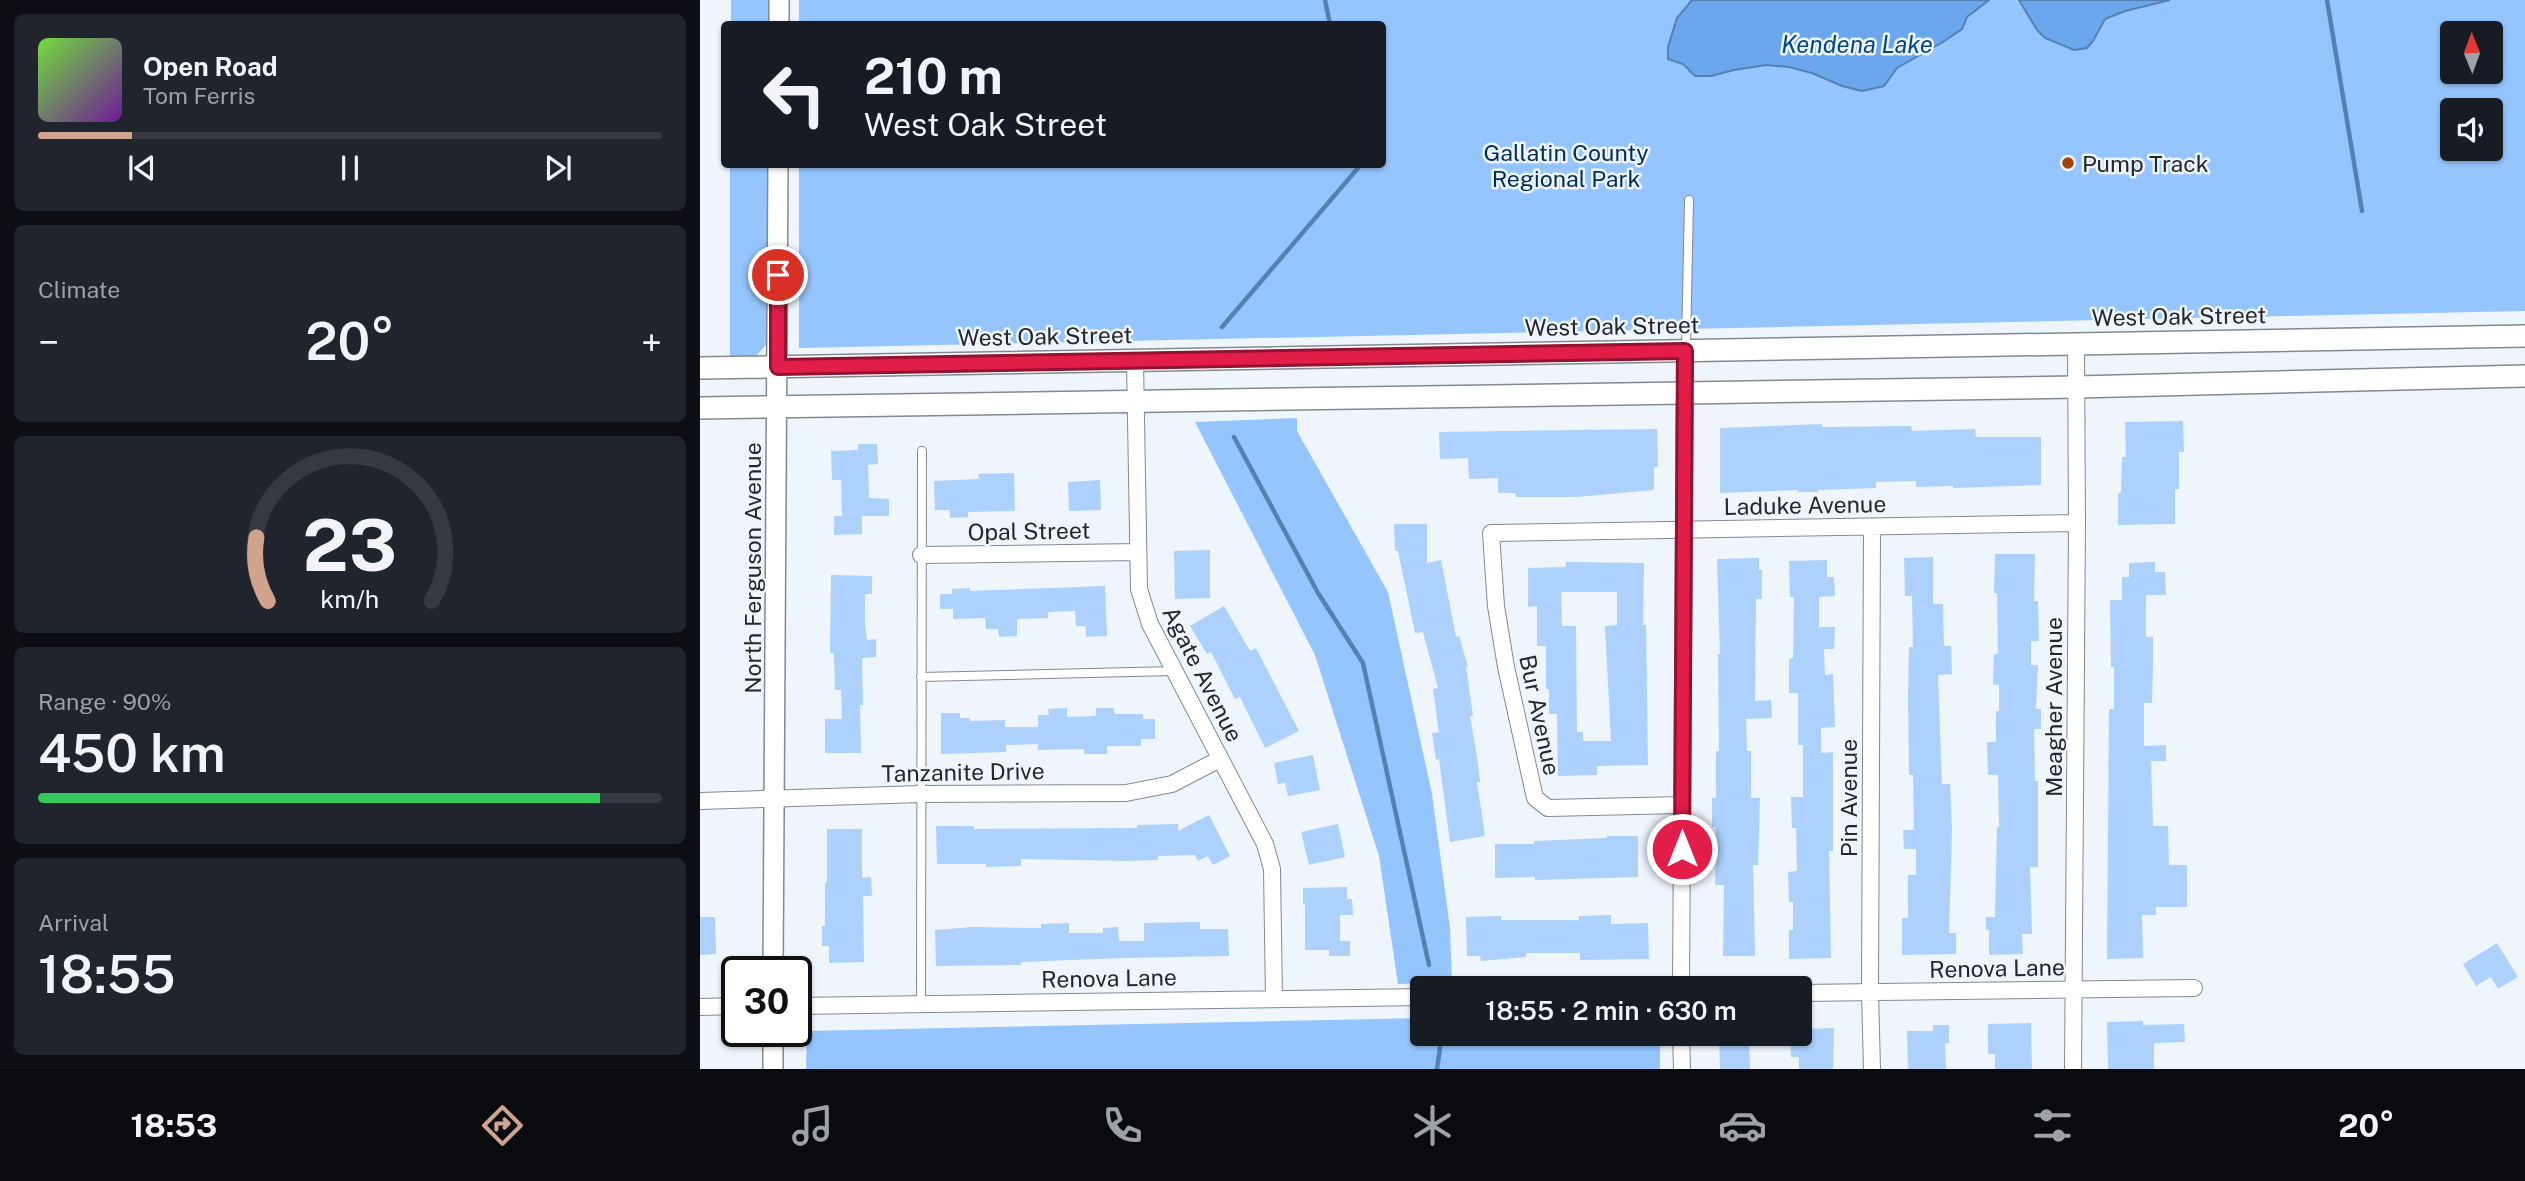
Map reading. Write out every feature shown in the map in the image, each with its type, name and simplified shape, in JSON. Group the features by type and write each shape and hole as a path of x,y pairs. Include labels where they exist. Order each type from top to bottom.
{"main road":[{"name":"West Oak Street","path":"700,368 2525,336"},
{"path":"700,408 2077,387 2522,375"}],"street":[{"path":"779,0 779,21"},
{"name":"North Ferguson Avenue","path":"774,956 778,168"},
{"name":"Meagher Avenue","path":"2073,1069 2076,344"},
{"path":"1681,976 1685,351"},
{"name":"Agate Avenue","path":"1135,361 1137,574 1143,604 1150,624 1262,837 1272,869 1274,998"},
{"name":"Laduke Avenue","path":"1491,533 2077,523"},
{"name":"Pin Avenue","path":"1872,527 1872,1069"},
{"name":"Bur Avenue","path":"1491,533 1496,606 1535,797 1548,808 1682,805"},
{"name":"Opal Street","path":"921,555 1137,552"},
{"name":"Tanzanite Drive","path":"700,801 1143,791 1172,784 1220,759"},
{"name":"Renova Lane","path":"1812,993 2194,988"},
{"name":"Renova Lane","path":"812,1006 1410,997"},
{"path":"700,1007 721,1006"},
{"path":"1681,1046 1682,1069"},
{"path":"773,1047 773,1069"}],"lane":[{"path":"1685,351 1689,200"},
{"path":"921,1004 922,451"},
{"path":"921,677 1175,671"}],"green space":[{"path":"731,0 775,0 775,21 731,21"},
{"name":"Gallatin County Regional Park","path":"799,0 2525,0 2525,311 799,348 799,168 1386,168 1386,21 799,21"},
{"path":"730,168 777,168 778,331 756,356 730,359"},
{"path":"1297,418 1297,431 1388,592 1432,794 1450,928 1452,976 1410,976 1410,984 1398,984 1379,856 1315,655 1195,422"},
{"path":"1410,1018 1410,1046 1660,1046 1660,1069 806,1069 807,1047 812,1047 812,1031"}],"water":[{"name":"Kendena Lake","path":"1692,0 1989,0 1967,17 1962,29 1897,68 1884,86 1862,91 1789,67 1766,65 1711,76 1695,76 1683,64 1668,59 1668,47 1677,18"},
{"path":"2019,0 2170,0 2105,19 2087,48 2074,50 2045,38"}],"building":[{"path":"2183,421 2184,452 2179,452 2175,524 2118,525 2122,457 2126,457 2125,422"},
{"path":"1822,424 1822,427 1911,426 1912,431 1975,429 1976,437 2041,437 2041,485 1916,487 1916,481 1876,482 1876,488 1818,492 1798,490 1720,493 1720,428"},
{"path":"1657,429 1658,467 1654,467 1654,490 1577,497 1516,497 1515,493 1498,493 1498,478 1469,479 1468,458 1440,459 1439,432"},
{"path":"858,444 877,444 878,464 868,465 869,498 889,499 889,516 862,516 862,534 834,535 834,516 842,516 841,480 832,480 831,451 858,450"},
{"path":"1014,473 1015,511 968,512 968,517 950,518 950,510 935,510 934,481 979,479 978,474"},
{"path":"1100,480 1101,510 1069,511 1068,482"},
{"path":"1394,524 1427,524 1427,563 1441,560 1456,637 1459,636 1468,667 1473,716 1470,716 1485,836 1450,842 1439,759 1436,760 1432,733 1439,732 1433,689 1438,688 1423,632 1415,633 1398,551 1395,551"},
{"path":"1210,550 1210,598 1175,599 1174,551"},
{"path":"1995,554 2035,554 2034,601 2038,601 2039,641 2031,641 2031,665 2038,665 2036,709 2041,709 2041,729 2034,729 2035,781 2038,781 2038,867 2030,867 2032,934 2022,934 2023,954 1989,955 1986,917 1995,917 1999,827 1998,775 1988,775 1987,742 1996,742 1996,711 1999,711 1999,685 1993,685 1994,654 1998,654 1997,593 1994,593"},
{"path":"1933,557 1933,604 1943,604 1944,646 1951,646 1952,674 1938,675 1942,784 1950,784 1952,830 1949,933 1956,933 1956,954 1902,955 1902,918 1908,918 1908,875 1916,875 1916,849 1904,849 1903,830 1914,830 1913,775 1909,775 1908,695 1909,647 1913,647 1912,596 1905,596 1904,558"},
{"path":"1759,558 1759,570 1762,570 1762,599 1756,599 1755,701 1771,700 1772,718 1746,719 1747,751 1751,751 1751,798 1760,798 1758,865 1753,865 1755,956 1723,956 1724,885 1715,885 1716,827 1712,827 1712,798 1716,798 1716,751 1719,751 1717,559"},
{"path":"1827,560 1827,577 1834,577 1835,596 1819,597 1819,627 1835,627 1834,649 1824,649 1825,675 1833,674 1835,727 1821,728 1821,753 1833,752 1833,851 1829,851 1831,958 1789,959 1793,902 1789,902 1788,872 1797,871 1796,828 1792,828 1791,797 1803,797 1803,745 1798,745 1798,693 1789,693 1789,659 1793,658 1794,597 1790,597 1789,561"},
{"path":"1566,562 1644,563 1643,625 1646,625 1648,765 1597,766 1597,775 1558,776 1557,714 1549,714 1546,646 1537,646 1537,606 1528,607 1528,568 1566,567","holes":["1561,592 1617,592 1617,625 1605,626 1611,741 1583,741 1583,732 1577,732 1576,626 1562,626"]},
{"path":"2155,562 2155,572 2165,572 2166,595 2146,595 2146,637 2153,637 2153,666 2152,703 2144,703 2144,746 2166,745 2166,761 2151,761 2153,826 2168,826 2169,865 2187,865 2187,907 2156,907 2156,915 2142,915 2143,958 2107,959 2109,709 2114,709 2110,600 2122,600 2122,577 2129,577 2129,563"},
{"path":"831,575 872,576 872,594 865,594 865,623 867,640 876,639 876,657 862,658 861,753 825,753 825,719 842,719 841,690 835,690 834,653 830,653"},
{"path":"1105,586 1107,636 1086,637 1086,626 1076,626 1075,611 1048,612 1048,618 1017,619 1017,636 999,637 998,629 986,629 985,618 953,619 953,609 940,609 940,594 952,594 952,589 970,588 970,591"},
{"path":"1224,606 1250,651 1256,648 1299,731 1265,748 1240,697 1235,699 1211,652 1207,654 1190,626"},
{"path":"1067,708 1067,717 1096,716 1096,708 1114,708 1114,714 1143,714 1143,719 1155,719 1155,739 1141,739 1141,746 1107,746 1107,754 1084,754 1084,749 1038,750 1038,744 1006,745 1006,752 941,754 941,713 960,713 960,718 970,718 970,721 1005,720 1005,727 1038,727 1038,715 1049,715 1048,709"},
{"path":"1313,755 1320,790 1288,796 1285,783 1278,784 1274,763"},
{"path":"1209,815 1230,856 1213,865 1208,856 1198,861 1195,855 1158,856 1158,860 1126,861 1021,859 1021,866 937,864 936,826 974,826 974,829 1137,828 1137,825 1178,824 1178,831"},
{"path":"1338,824 1345,857 1309,865 1301,832"},
{"path":"827,829 862,829 862,878 871,877 872,896 863,896 864,962 829,963 829,946 822,946 827,882"},
{"path":"1638,836 1638,877 1535,880 1535,877 1495,878 1495,844 1534,844 1534,841"},
{"path":"1347,887 1347,899 1352,899 1353,915 1340,915 1340,941 1350,941 1350,956 1329,956 1329,950 1305,950 1303,888"},
{"path":"1611,915 1611,924 1648,923 1649,959 1580,960 1580,953 1526,953 1526,957 1481,961 1480,956 1467,956 1466,917 1579,920 1579,916"},
{"path":"700,917 715,917 716,954 700,955"},
{"path":"1200,922 1200,929 1228,929 1229,956 936,966 935,930 973,927 1041,928 1041,924 1069,923 1069,933 1103,933 1103,928 1118,927 1119,941 1144,941 1144,923"},
{"path":"2497,943 2518,977 2498,989 2491,977 2476,986 2463,964"},
{"path":"2143,1021 2143,1025 2184,1024 2185,1042 2154,1043 2154,1069 2108,1069 2107,1022"},
{"path":"2031,1023 2032,1069 1995,1069 1995,1054 1988,1054 1988,1024"},
{"path":"1933,1025 1949,1025 1949,1043 1945,1043 1946,1069 1908,1069 1907,1031 1933,1031"},
{"path":"1834,1028 1833,1069 1799,1069 1799,1057 1791,1057 1791,1046 1812,1046 1812,1029"},
{"path":"1719,1046 1749,1046 1750,1069 1720,1069"}],"waterway":[{"path":"1325,0 1329,21"},
{"path":"2327,0 2362,211"},
{"path":"1222,327 1358,168"},
{"path":"1234,437 1318,593 1363,663 1429,965"},
{"path":"1437,1069 1440,1046"}],"place":[{"name":"Pump Track","path":"2068,163"}],"route":[{"path":"778,275 778,367 1685,351 1682,849"}]}
